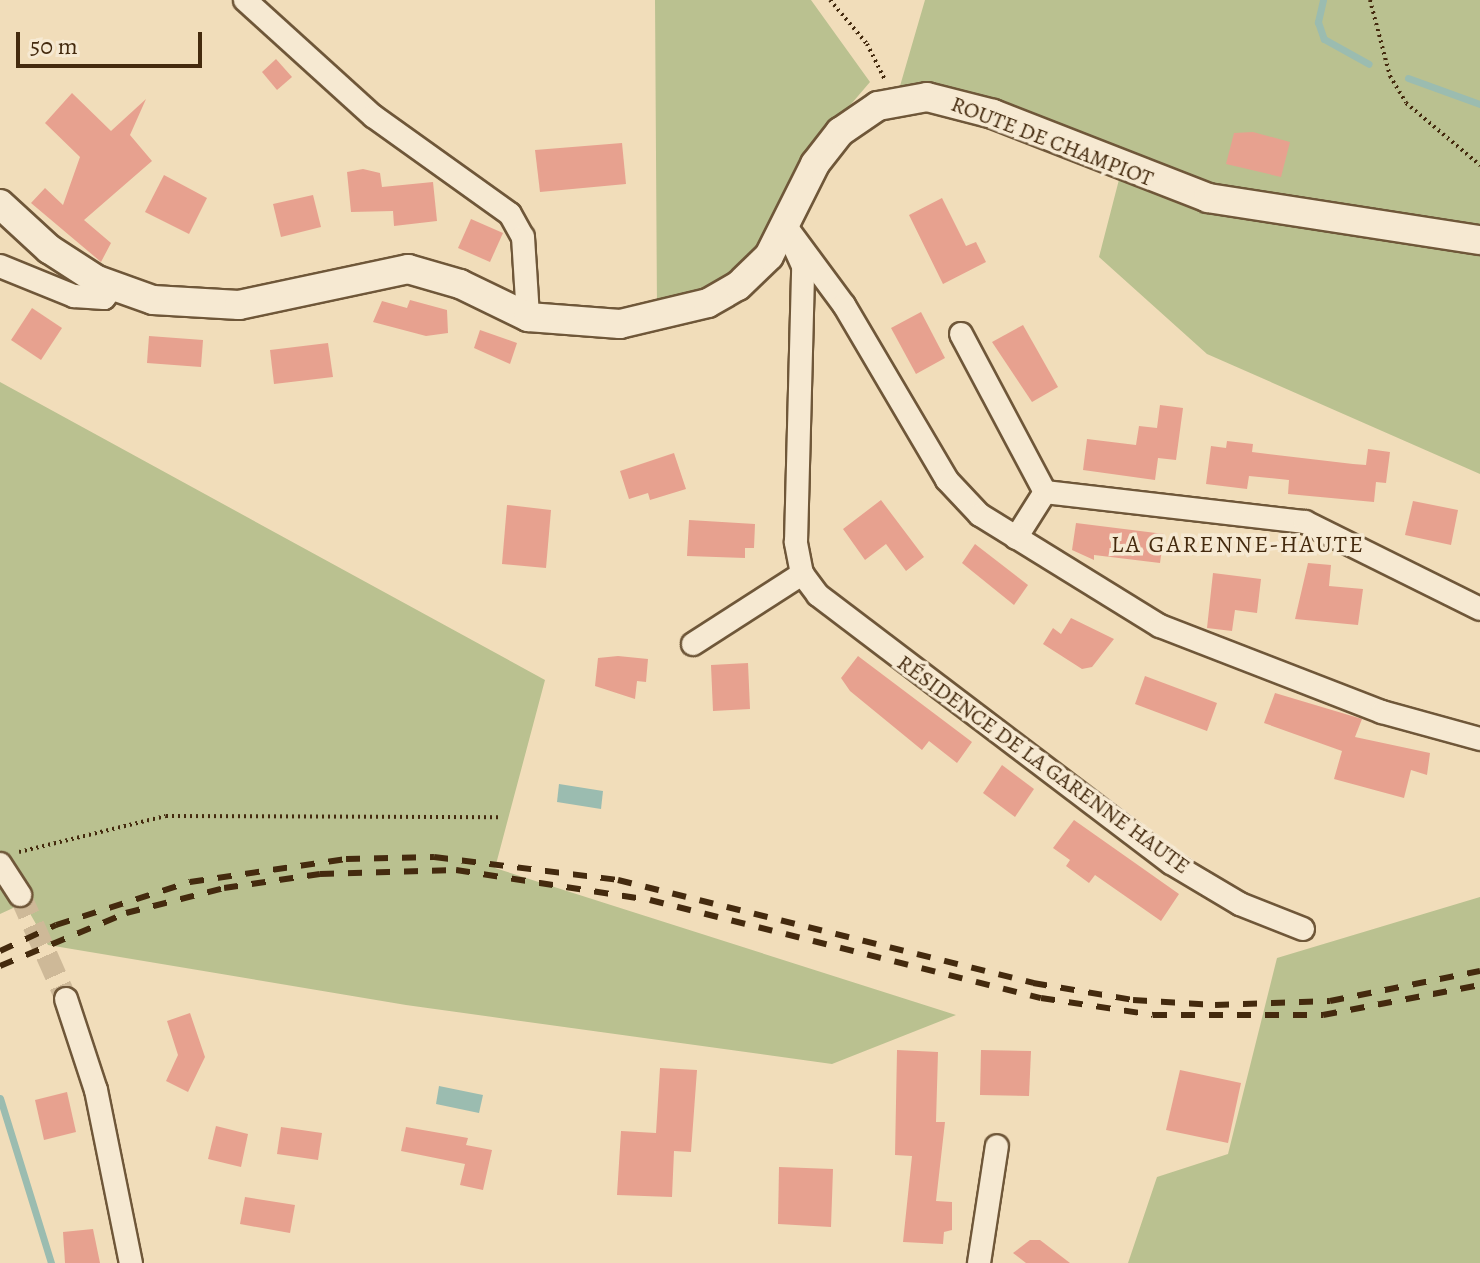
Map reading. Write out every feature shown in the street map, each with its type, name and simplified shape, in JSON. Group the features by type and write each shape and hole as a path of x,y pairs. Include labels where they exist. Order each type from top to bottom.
{"street":[{"path":"245,0 373,116 510,214 523,237 528,317"},
{"path":"0,204 49,249 113,287 153,300 239,305 408,269 460,284 528,317 620,324 708,303 758,271 840,132 895,100"},
{"name":"ROUTE DE CHAMPIOT","path":"895,100 953,100 1208,198 1480,240"},
{"path":"784,224 844,305 947,480 980,515 1160,626 1382,712 1480,739"},
{"path":"693,644 802,574 795,508 803,266 784,224"},
{"path":"0,266 74,296 104,298 113,287"},
{"path":"961,334 1045,492"},
{"path":"1016,538 1045,492"},
{"path":"1045,492 1305,522 1480,609"},
{"name":"RÉSIDENCE DE LA GARENNE HAUTE","path":"802,574 840,616 1171,863 1240,904 1303,929"},
{"path":"1,863 20,895"},
{"path":"66,999 96,1090 131,1263"},
{"path":"979,1263 997,1146"}],"path":[{"path":"830,0 867,44 895,100"},
{"path":"1370,0 1390,76 1406,103 1480,165"},
{"path":"1,863 33,844 166,816 501,817"}],"green space":[{"path":"655,0 811,0 870,82 811,151 746,276 657,310"},
{"path":"925,0 1480,0 1480,474 1207,354 1099,257 1122,168 996,104 900,86"},
{"path":"0,382 545,680 495,868 956,1015 832,1064 406,1005 48,945 24,903 0,914"},
{"path":"1480,897 1480,1263 1128,1263 1157,1177 1228,1154 1277,958"}],"water":[{"path":"559,784 603,791 601,809 557,802"},
{"path":"439,1086 483,1095 479,1113 436,1104"}],"building":[{"path":"276,59 292,77 277,90 262,72"},
{"path":"72,93 111,131 146,99 130,135 152,161 84,220 111,243 101,262 31,203 45,188 63,205 80,157 45,123"},
{"path":"1253,132 1290,142 1281,177 1226,164 1234,133"},
{"path":"622,143 626,184 540,192 535,150"},
{"path":"363,169 380,173 382,187 433,182 437,221 394,226 393,211 351,212 347,172"},
{"path":"164,175 207,198 189,234 145,212"},
{"path":"313,195 321,227 281,237 273,204"},
{"path":"942,198 966,246 976,242 986,262 943,284 909,215"},
{"path":"471,219 503,233 490,262 458,248"},
{"path":"410,300 447,310 448,333 426,336 373,322 382,301 407,308"},
{"path":"32,308 62,328 41,360 11,340"},
{"path":"921,312 945,358 916,374 891,328"},
{"path":"1023,325 1058,387 1032,402 992,342"},
{"path":"480,330 517,343 510,364 474,348"},
{"path":"149,336 203,340 201,367 147,363"},
{"path":"328,343 333,377 274,384 270,350"},
{"path":"1160,405 1183,408 1176,460 1158,458 1155,480 1083,470 1087,439 1136,445 1139,426 1157,428"},
{"path":"1227,441 1253,444 1252,452 1366,465 1368,449 1390,452 1386,483 1376,482 1374,502 1288,494 1289,480 1249,476 1247,489 1206,484 1211,446 1226,448"},
{"path":"674,453 686,489 650,500 648,493 629,499 620,471"},
{"path":"881,500 924,557 906,571 886,544 865,560 843,529"},
{"path":"1413,501 1458,510 1451,545 1405,535"},
{"path":"507,505 551,510 546,568 502,564"},
{"path":"689,520 755,524 754,548 745,548 745,558 687,556"},
{"path":"1076,523 1164,534 1160,563 1094,555 1094,560 1072,550"},
{"path":"975,544 1028,585 1014,605 962,563"},
{"path":"1308,563 1331,565 1329,586 1363,589 1358,625 1295,619"},
{"path":"1213,573 1261,579 1257,613 1235,610 1232,631 1207,628"},
{"path":"1071,618 1114,639 1092,667 1082,669 1043,644 1053,628 1061,634"},
{"path":"858,656 972,742 957,763 929,741 922,750 850,691 841,678"},
{"path":"598,658 648,659 646,682 637,681 635,699 595,686"},
{"path":"748,663 750,709 713,711 711,665"},
{"path":"1145,676 1217,703 1207,731 1135,704"},
{"path":"1275,693 1362,719 1355,737 1430,753 1427,775 1411,770 1404,798 1334,779 1342,751 1264,723"},
{"path":"1002,765 1034,789 1015,817 983,793"},
{"path":"1074,820 1179,894 1161,921 1095,875 1089,883 1066,866 1070,860 1053,848"},
{"path":"190,1013 205,1057 188,1092 166,1081 178,1055 167,1021"},
{"path":"897,1050 938,1052 936,1122 945,1122 936,1201 952,1202 952,1230 944,1232 943,1244 903,1242 912,1156 895,1155"},
{"path":"981,1050 1031,1051 1029,1096 980,1095"},
{"path":"660,1068 697,1070 691,1152 674,1151 672,1197 617,1195 621,1131 656,1133"},
{"path":"1180,1070 1241,1083 1228,1143 1166,1130"},
{"path":"67,1092 76,1132 44,1140 35,1100"},
{"path":"216,1126 248,1134 241,1167 208,1159"},
{"path":"281,1127 322,1133 318,1160 277,1154"},
{"path":"406,1127 468,1138 466,1145 492,1150 483,1190 460,1185 465,1164 401,1151"},
{"path":"779,1167 833,1169 831,1227 778,1224"},
{"path":"245,1197 295,1205 290,1233 240,1224"},
{"path":"93,1229 100,1263 65,1263 63,1232"},
{"path":"1030,1240 1040,1240 1070,1263 1026,1263 1013,1253"}],"waterway":[{"path":"1323,0 1318,22 1324,39 1369,64"},
{"path":"1408,78 1480,104"},
{"path":"0,1098 51,1263"}],"tunnel":[{"path":"20,895 66,999"}],"railway":[{"path":"0,951 56,925 190,882 346,859 434,857 618,880 1033,983 1133,1000 1215,1005 1330,1001 1480,971"},
{"path":"0,966 126,913 224,888 320,874 456,870 650,900 1041,998 1153,1015 1323,1015 1480,985"}],"district":[{"name":"LA GARENNE-HAUTE","path":"1238,545"}]}
